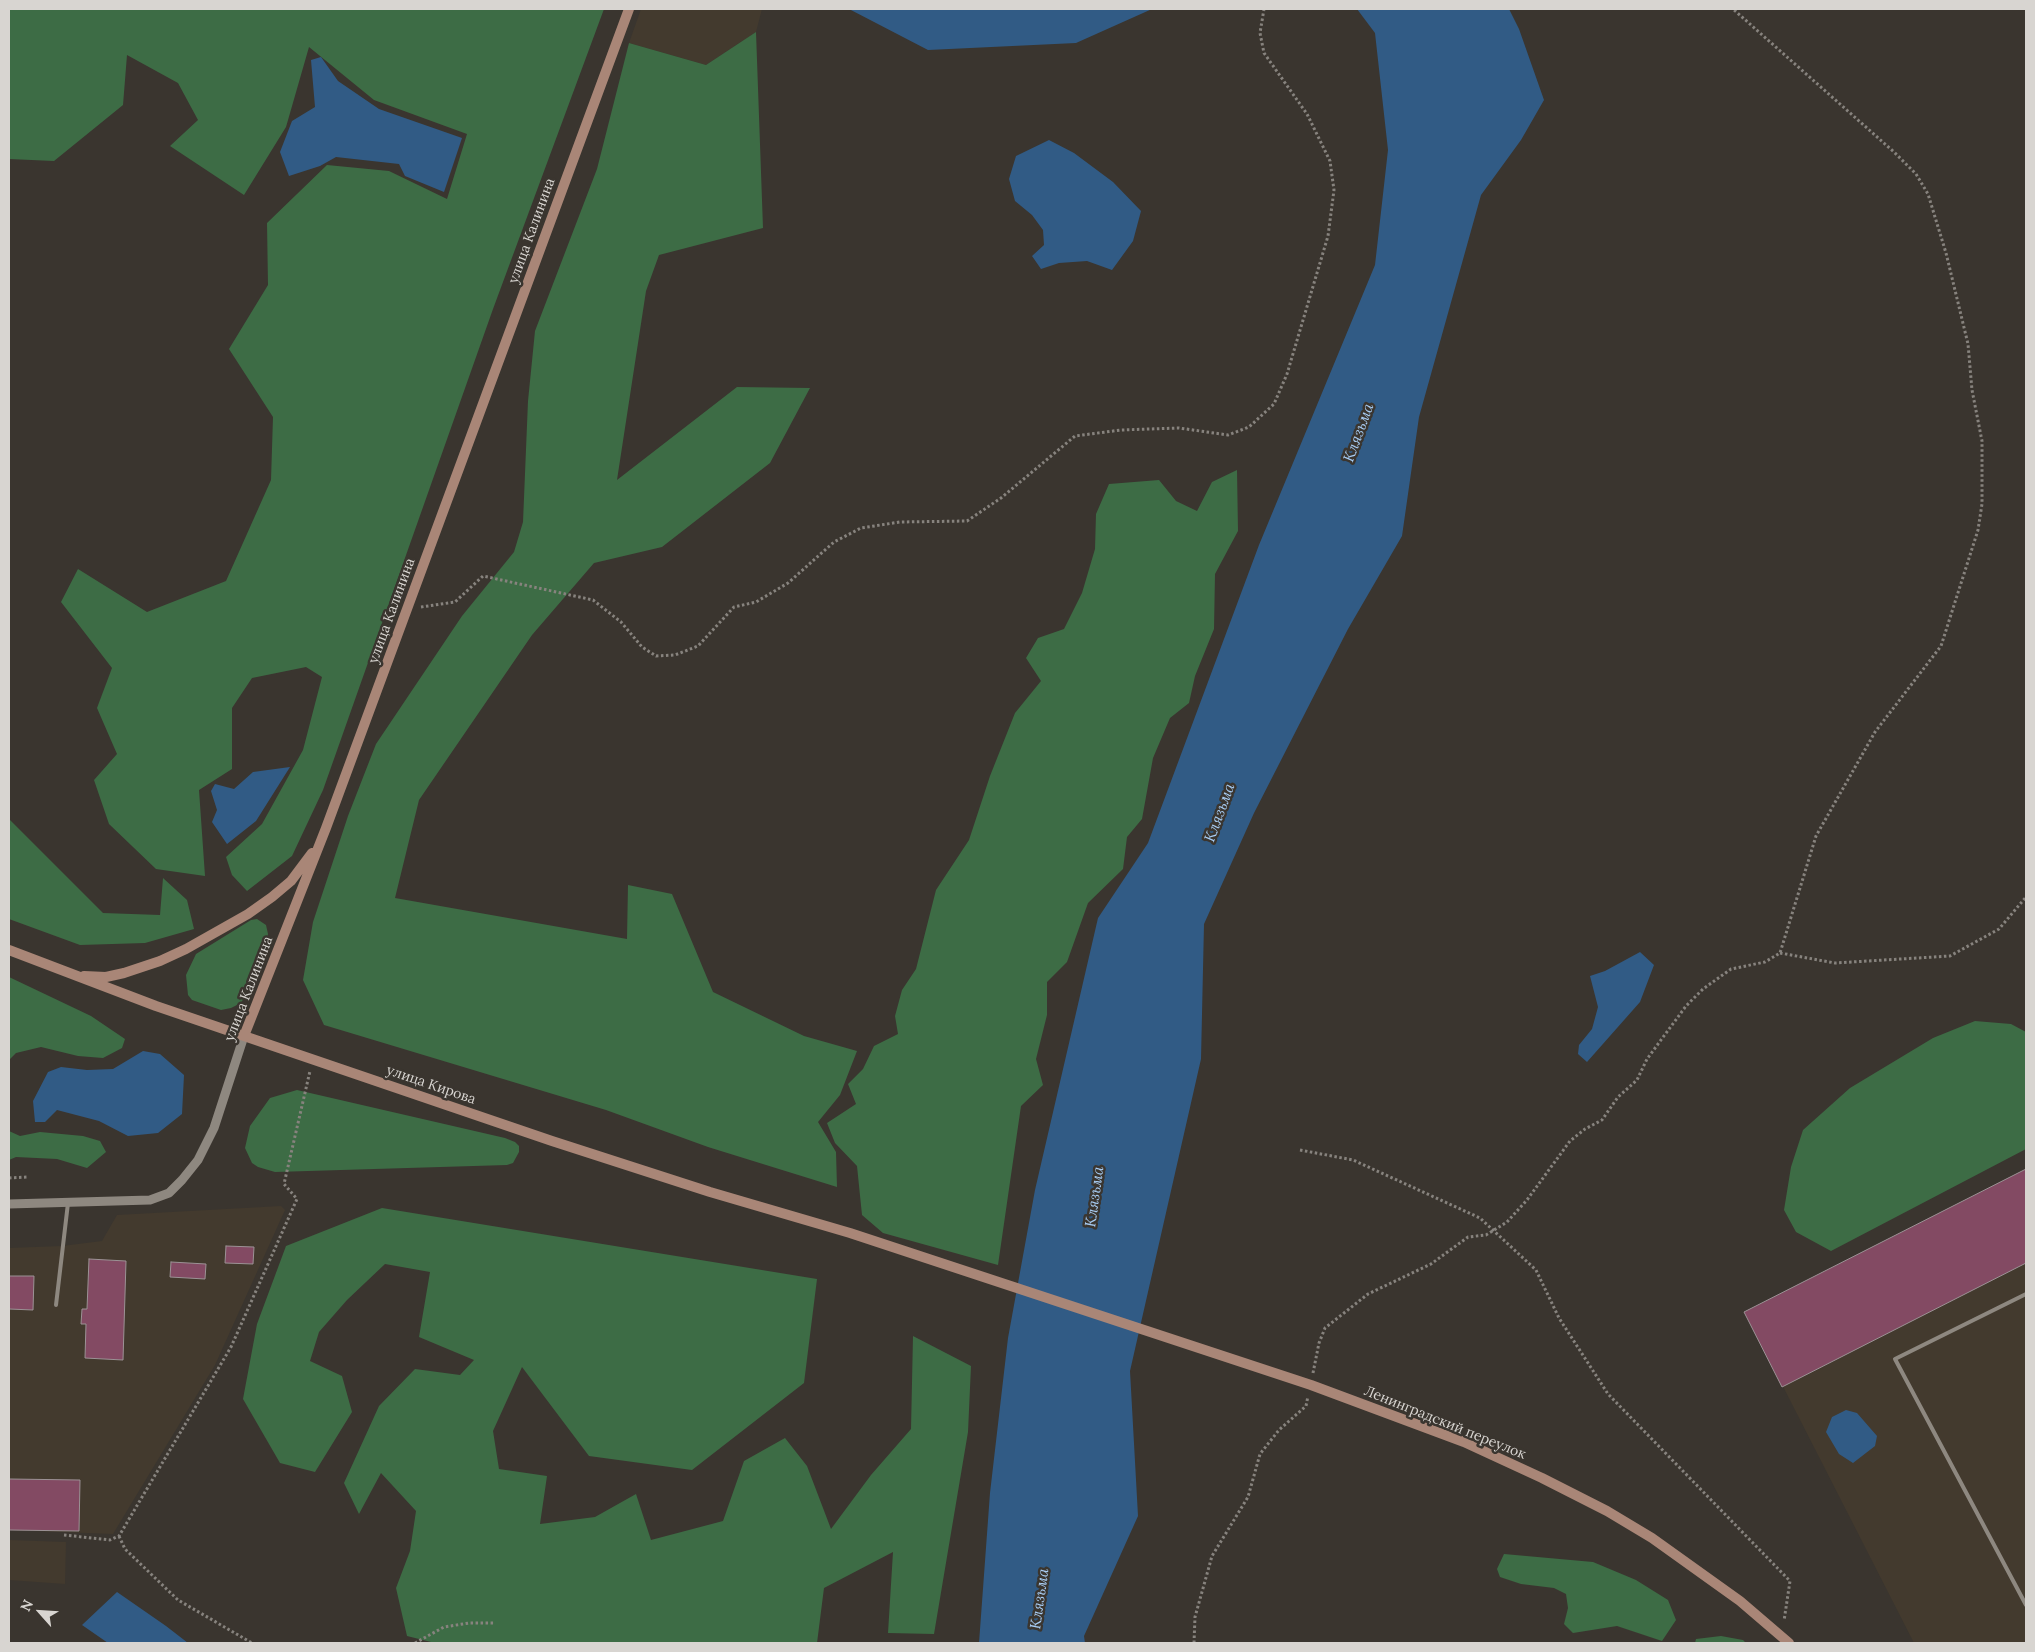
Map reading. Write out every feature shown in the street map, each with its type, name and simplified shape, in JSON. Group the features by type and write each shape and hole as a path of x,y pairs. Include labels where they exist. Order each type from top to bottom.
{"main road":[{"name":"улица Калинина","path":"244,1036 326,828 629,9"},
{"path":"60,971 75,975 106,977 143,967 186,949 248,914 272,897 304,866 326,828"},
{"name":"улица Кирова","path":"9,950 60,971 244,1036 617,1162 850,1233 1311,1385"},
{"name":"Ленинградский переулок","path":"1311,1385 1464,1442 1607,1511 1696,1568 1785,1640"}],"street":[{"name":"улица Калинина","path":"68,1201 150,1200 169,1193 198,1160 214,1128 244,1036"},
{"path":"9,1204 68,1201"}],"lane":[{"path":"56,1305 68,1201"},
{"path":"2026,1294 1894,1359 2026,1605"}],"path":[{"path":"409,603 424,608 455,602 483,576 594,600 621,622 642,647 656,656 675,655 698,646 734,608 756,602 788,583 834,542 860,528 900,522 967,521 1001,498 1075,436 1121,430 1179,428 1228,435 1249,427 1274,404 1287,374 1328,236 1334,190 1330,161 1307,114 1264,53 1260,33 1264,9"},
{"path":"1733,9 1916,174 1930,201 1946,254 1968,344 1972,390 1982,441 1982,504 1978,530 1941,646 1874,732 1816,836 1780,953"},
{"path":"1194,1643 1195,1617 1212,1556 1248,1497 1260,1454 1279,1430 1306,1406 1319,1343 1325,1328 1368,1294 1431,1264 1468,1237 1486,1236 1507,1222 1527,1200 1570,1141 1585,1129 1602,1120 1618,1097 1637,1080 1646,1059 1686,1006 1703,989 1731,969 1765,962 1780,953 1835,962 1950,956 1999,929 2026,897"},
{"path":"64,1535 110,1540 119,1536 231,1347 297,1199 284,1184 313,1059"},
{"path":"1300,1150 1353,1160 1480,1218 1536,1270 1559,1318 1608,1394 1790,1581 1785,1640"},
{"path":"9,1178 27,1177"},
{"path":"119,1536 125,1549 178,1600 252,1643"},
{"path":"415,1643 444,1627 469,1623 495,1623"}],"shaded area":[{"path":"641,9 762,9 756,32 706,65 629,43"},
{"path":"2026,1169 2026,1643 1914,1643 1745,1312"},
{"path":"281,1206 285,1210 215,1365 113,1534 9,1530 9,1248 62,1246 102,1241 117,1215"},
{"path":"9,1540 66,1542 65,1584 9,1580"}],"green space":[{"path":"9,9 604,9 493,309 323,790 292,856 247,891 232,875 226,857 262,824 303,750 322,677 306,667 252,678 232,708 232,769 199,790 205,876 156,869 109,824 94,780 117,754 97,708 112,668 61,602 78,569 147,612 226,581 271,480 273,417 229,349 268,285 267,223 327,165 389,171 447,199 467,134 374,100 309,47 286,127 244,195 170,146 198,120 178,83 127,55 123,105 54,161 9,159"},
{"path":"756,32 763,228 659,255 646,291 617,480 737,387 810,388 770,463 662,547 594,563 532,635 419,800 395,898 627,939 628,885 672,894 713,992 804,1036 857,1051 840,1095 818,1122 836,1152 837,1187 708,1147 606,1110 324,1025 303,980 313,922 348,816 376,744 462,616 514,552 523,522 528,401 535,331 597,169 629,43 706,65"},
{"path":"1237,470 1238,531 1215,574 1214,629 1195,676 1189,703 1170,718 1153,758 1142,819 1127,837 1123,869 1088,903 1067,962 1047,982 1047,1015 1036,1059 1043,1085 1021,1106 998,1265 883,1233 862,1215 857,1166 835,1143 827,1123 856,1104 848,1084 863,1069 874,1046 898,1034 895,1016 902,990 916,969 936,890 969,840 990,776 1015,713 1041,681 1026,658 1038,638 1064,629 1082,593 1095,549 1096,514 1109,484 1159,480 1176,501 1197,511 1212,482"},
{"path":"9,819 103,913 160,915 163,878 187,900 194,929 145,943 80,945 9,919"},
{"path":"257,919 266,925 268,934 266,945 252,983 241,1003 221,1010 192,1000 188,995 186,975 196,954 251,920"},
{"path":"9,977 91,1016 125,1039 122,1048 103,1058 78,1056 41,1047 16,1053 9,1060"},
{"path":"1975,1021 2011,1024 2026,1032 2026,1149 1831,1251 1796,1232 1784,1210 1791,1167 1803,1130 1850,1088 1933,1038"},
{"path":"297,1090 505,1138 519,1146 519,1152 513,1163 507,1165 275,1172 258,1167 252,1163 245,1148 250,1126 270,1098"},
{"path":"9,1131 20,1136 40,1132 83,1136 100,1141 106,1152 87,1168 57,1159 16,1157 9,1160"},
{"path":"382,1208 817,1279 804,1383 692,1470 589,1456 522,1367 493,1431 499,1469 547,1476 540,1524 595,1517 636,1494 651,1540 723,1521 744,1461 785,1438 807,1466 831,1529 871,1475 911,1429 913,1336 971,1366 968,1432 934,1634 888,1633 893,1552 824,1588 817,1643 435,1643 407,1636 396,1588 410,1551 416,1511 381,1473 359,1514 344,1483 379,1406 415,1369 460,1375 474,1360 419,1337 430,1272 385,1264 347,1300 319,1332 310,1361 342,1376 352,1412 315,1472 280,1463 243,1399 257,1324 286,1246"},
{"path":"1504,1554 1593,1562 1636,1580 1668,1600 1676,1620 1662,1641 1617,1626 1573,1633 1564,1624 1568,1608 1566,1594 1554,1588 1521,1584 1500,1577 1497,1569"},
{"path":"1721,1636 1743,1640 1746,1643 1695,1643 1696,1639"}],"water":[{"path":"849,9 1152,9 1076,43 928,50"},
{"name":"Клязьма","path":"1357,9 1509,9 1519,29 1544,100 1521,140 1481,195 1419,417 1402,536 1348,629 1254,813 1204,924 1201,1059 1130,1371 1138,1516 1084,1636 1085,1643 979,1643 990,1493 1008,1338 1035,1190 1098,918 1148,843 1259,545 1375,265 1388,150 1375,33"},
{"path":"321,57 338,81 379,109 462,138 444,192 405,176 399,164 336,157 320,166 289,176 280,152 292,121 315,107 311,60"},
{"path":"1049,140 1074,153 1113,182 1141,211 1133,241 1112,270 1087,261 1059,263 1041,269 1032,256 1044,245 1043,230 1032,215 1015,201 1009,179 1016,156"},
{"path":"290,767 256,821 227,844 212,822 217,810 211,791 215,784 234,789 253,772"},
{"path":"1640,952 1654,965 1640,1002 1587,1062 1578,1054 1579,1045 1592,1029 1598,1007 1590,976 1605,971"},
{"path":"143,1051 160,1054 184,1075 182,1114 158,1133 128,1136 99,1121 57,1110 45,1122 35,1122 33,1101 48,1072 61,1067 87,1070 113,1069"},
{"path":"1846,1410 1857,1413 1877,1436 1875,1446 1853,1463 1839,1454 1826,1432 1832,1417"},
{"path":"117,1592 188,1643 108,1643 82,1625"}],"building":[{"path":"2026,1169 2026,1263 1782,1387 1744,1312"},
{"path":"226,1246 254,1247 253,1264 225,1263"},
{"path":"89,1259 126,1261 123,1360 85,1358 86,1324 81,1324 82,1309 87,1309"},
{"path":"171,1262 206,1264 205,1279 170,1277"},
{"path":"9,1276 34,1276 33,1310 9,1309"},
{"path":"9,1479 80,1480 79,1531 9,1530"}]}
